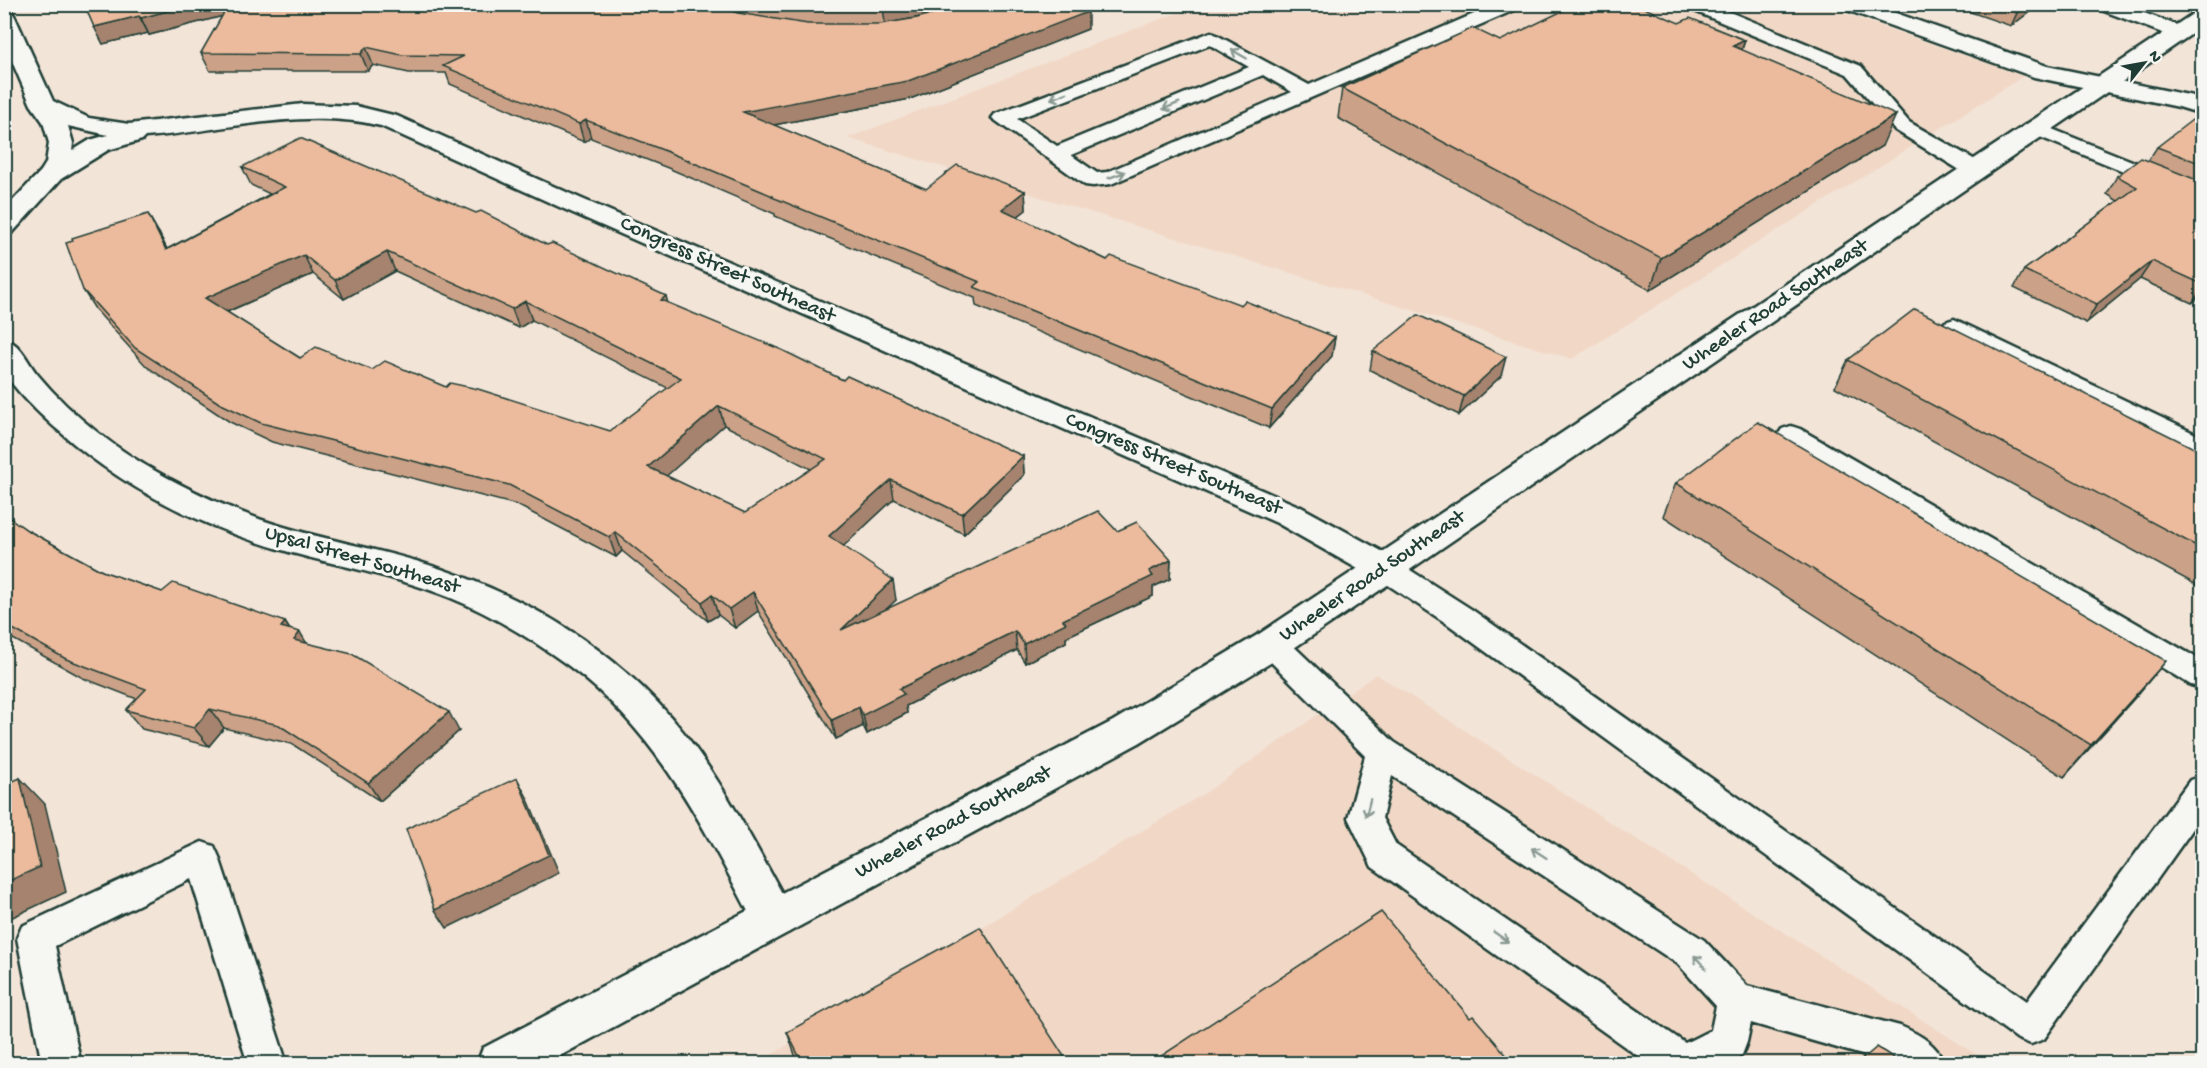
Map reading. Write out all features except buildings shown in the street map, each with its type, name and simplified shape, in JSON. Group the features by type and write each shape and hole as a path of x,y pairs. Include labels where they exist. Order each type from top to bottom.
{"street":[{"path":"4,6 11,4"},
{"path":"1848,4 2042,72 2186,101 2202,107"},
{"path":"4,17 43,105 55,121 61,143 58,163 52,174 4,226"},
{"name":"Wheeler Road Southeast","path":"514,1060 774,918 1126,732 1272,644 2202,18"},
{"name":"Congress Street Southeast","path":"43,105 72,120 96,127 129,131 168,128 235,117 303,111 356,113 389,121 573,204 1289,515 1386,569"},
{"path":"52,174 99,145 168,128"},
{"name":"Upsal Street Southeast","path":"4,348 45,402 71,426 160,488 227,519 266,533 404,570 463,590 518,616 587,660 616,685 672,745 708,798 774,918"}],"lane":[{"path":"1308,93 1211,38 1002,118 1093,180 1111,178 1308,93 1513,4"},
{"path":"1693,4 1854,70 1902,126 1976,170"},
{"path":"2102,4 2180,33"},
{"path":"1055,154 1264,68"},
{"path":"2037,129 2202,197"},
{"path":"1954,327 2202,448"},
{"path":"1791,435 2202,676"},
{"path":"1386,569 1470,624 2031,1026 2202,790"},
{"path":"1272,644 1382,752 1691,952 1736,1001 1900,1045 1926,1064"},
{"path":"1382,752 1365,818 1384,856 1684,1064 1728,1042 1736,1001"},
{"path":"62,1064 35,938 202,857 268,1064"}],"shaded area":[{"path":"1198,5 1820,5 2024,76 1572,359 847,138"},
{"path":"1376,674 1990,1063 756,1064 1208,791"}]}
